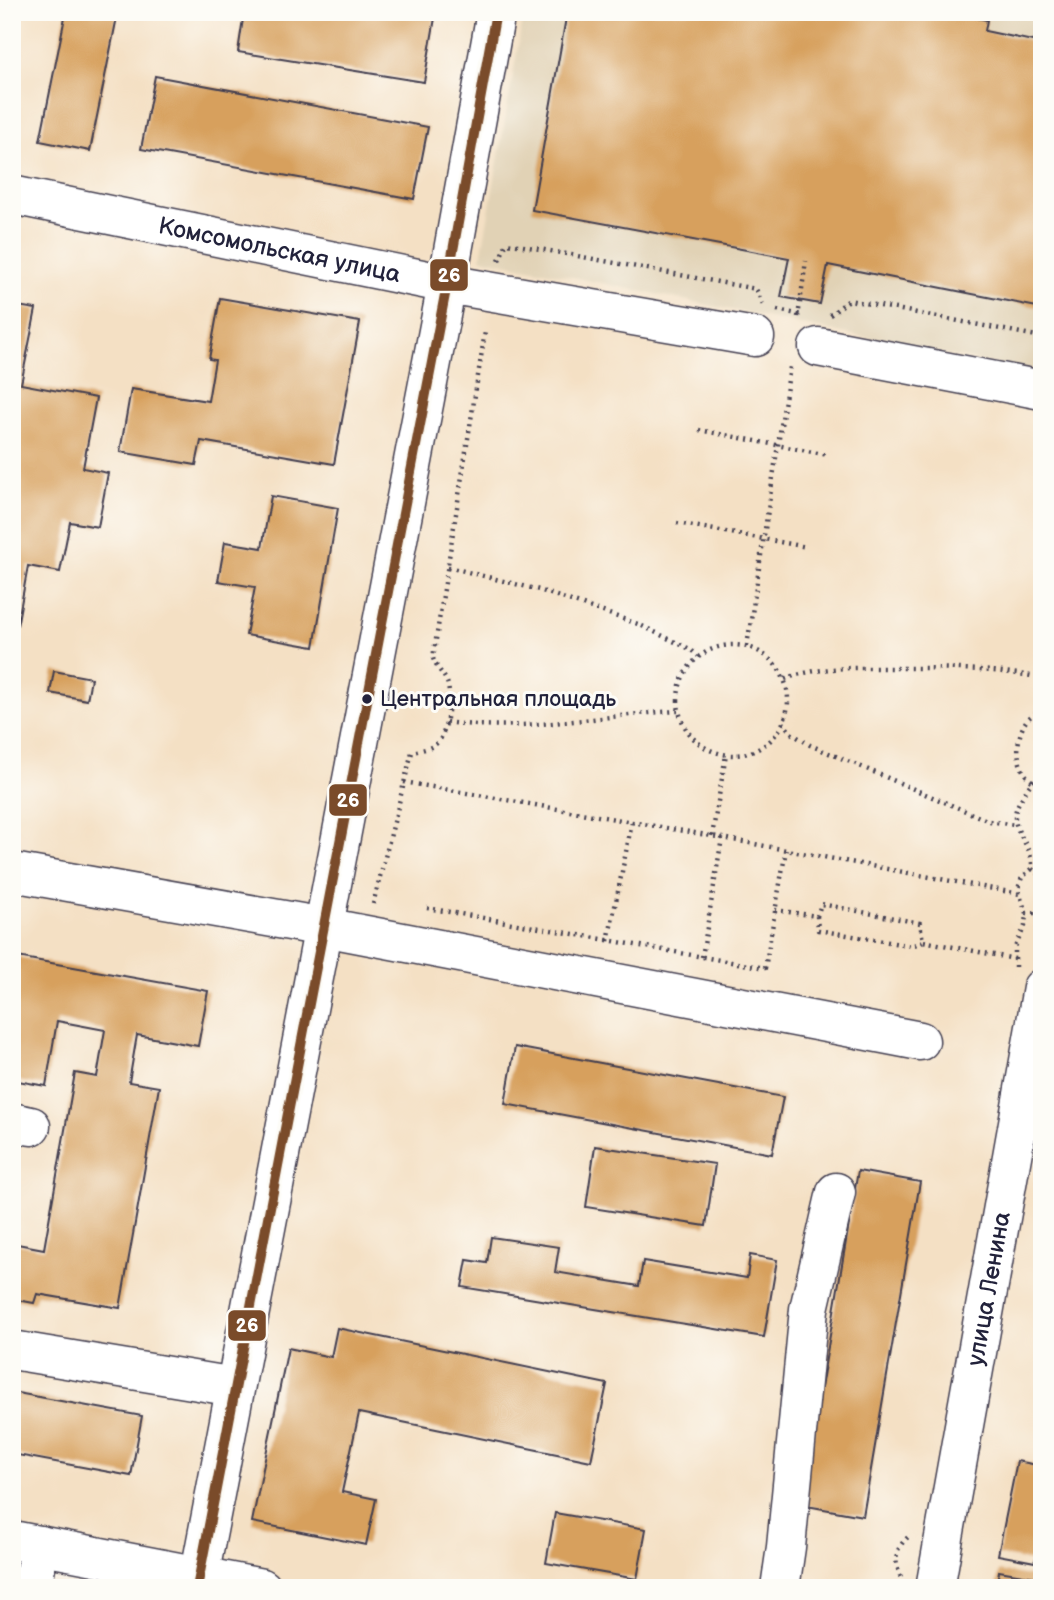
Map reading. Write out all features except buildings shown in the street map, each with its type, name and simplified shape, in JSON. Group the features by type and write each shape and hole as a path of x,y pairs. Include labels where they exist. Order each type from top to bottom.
{"street":[{"path":"198,1582 447,284 496,12"},
{"name":"Комсомольская улица","path":"12,195 447,284 755,337"},
{"path":"808,333 1042,390"},
{"path":"12,872 324,927 919,1041"},
{"name":"улица Ленина","path":"935,1588 1042,988"},
{"path":"780,1588 809,1308 836,1192"},
{"path":"12,1350 235,1387"},
{"path":"32,1588 26,1542 198,1582 262,1588"}],"path":[{"path":"494,270 507,243 756,289 765,308 798,315 808,333"},
{"path":"806,261 798,315 808,333"},
{"path":"747,646 778,446 808,333 849,300 1042,337"},
{"path":"372,906 412,752 437,744 442,738 446,722 449,687 433,658 485,332"},
{"path":"699,430 828,455"},
{"path":"677,523 807,547"},
{"path":"448,568 549,593 649,629 690,649 698,656"},
{"path":"721,646 747,646 770,658 785,680 788,706 783,722 774,737 760,748 744,754 709,750 695,740 684,727 678,711 678,693 682,677 698,656 721,646"},
{"path":"785,680 798,674 846,668 949,668 1042,678"},
{"path":"1032,781 1026,777 1020,763 1019,740 1024,724 1042,709"},
{"path":"446,722 471,726 529,726 678,711"},
{"path":"783,722 790,733 810,745 989,821 1016,825"},
{"path":"712,836 726,754"},
{"path":"404,782 1020,894"},
{"path":"608,941 632,822"},
{"path":"702,957 722,838"},
{"path":"415,906 765,968 786,850"},
{"path":"1032,869 1042,876"},
{"path":"374,899 388,901"},
{"path":"923,941 920,923 821,904 817,916 818,930 912,946 923,941 1015,958"},
{"path":"775,910 817,916"},
{"path":"1026,913 1042,913"}],"shaded area":[{"path":"524,12 1042,12 1042,374 481,258"}],"transit line":[{"name":"26","path":"197,1588 447,284 496,12"}],"place":[{"name":"Центральная площадь","path":"367,699"}]}
